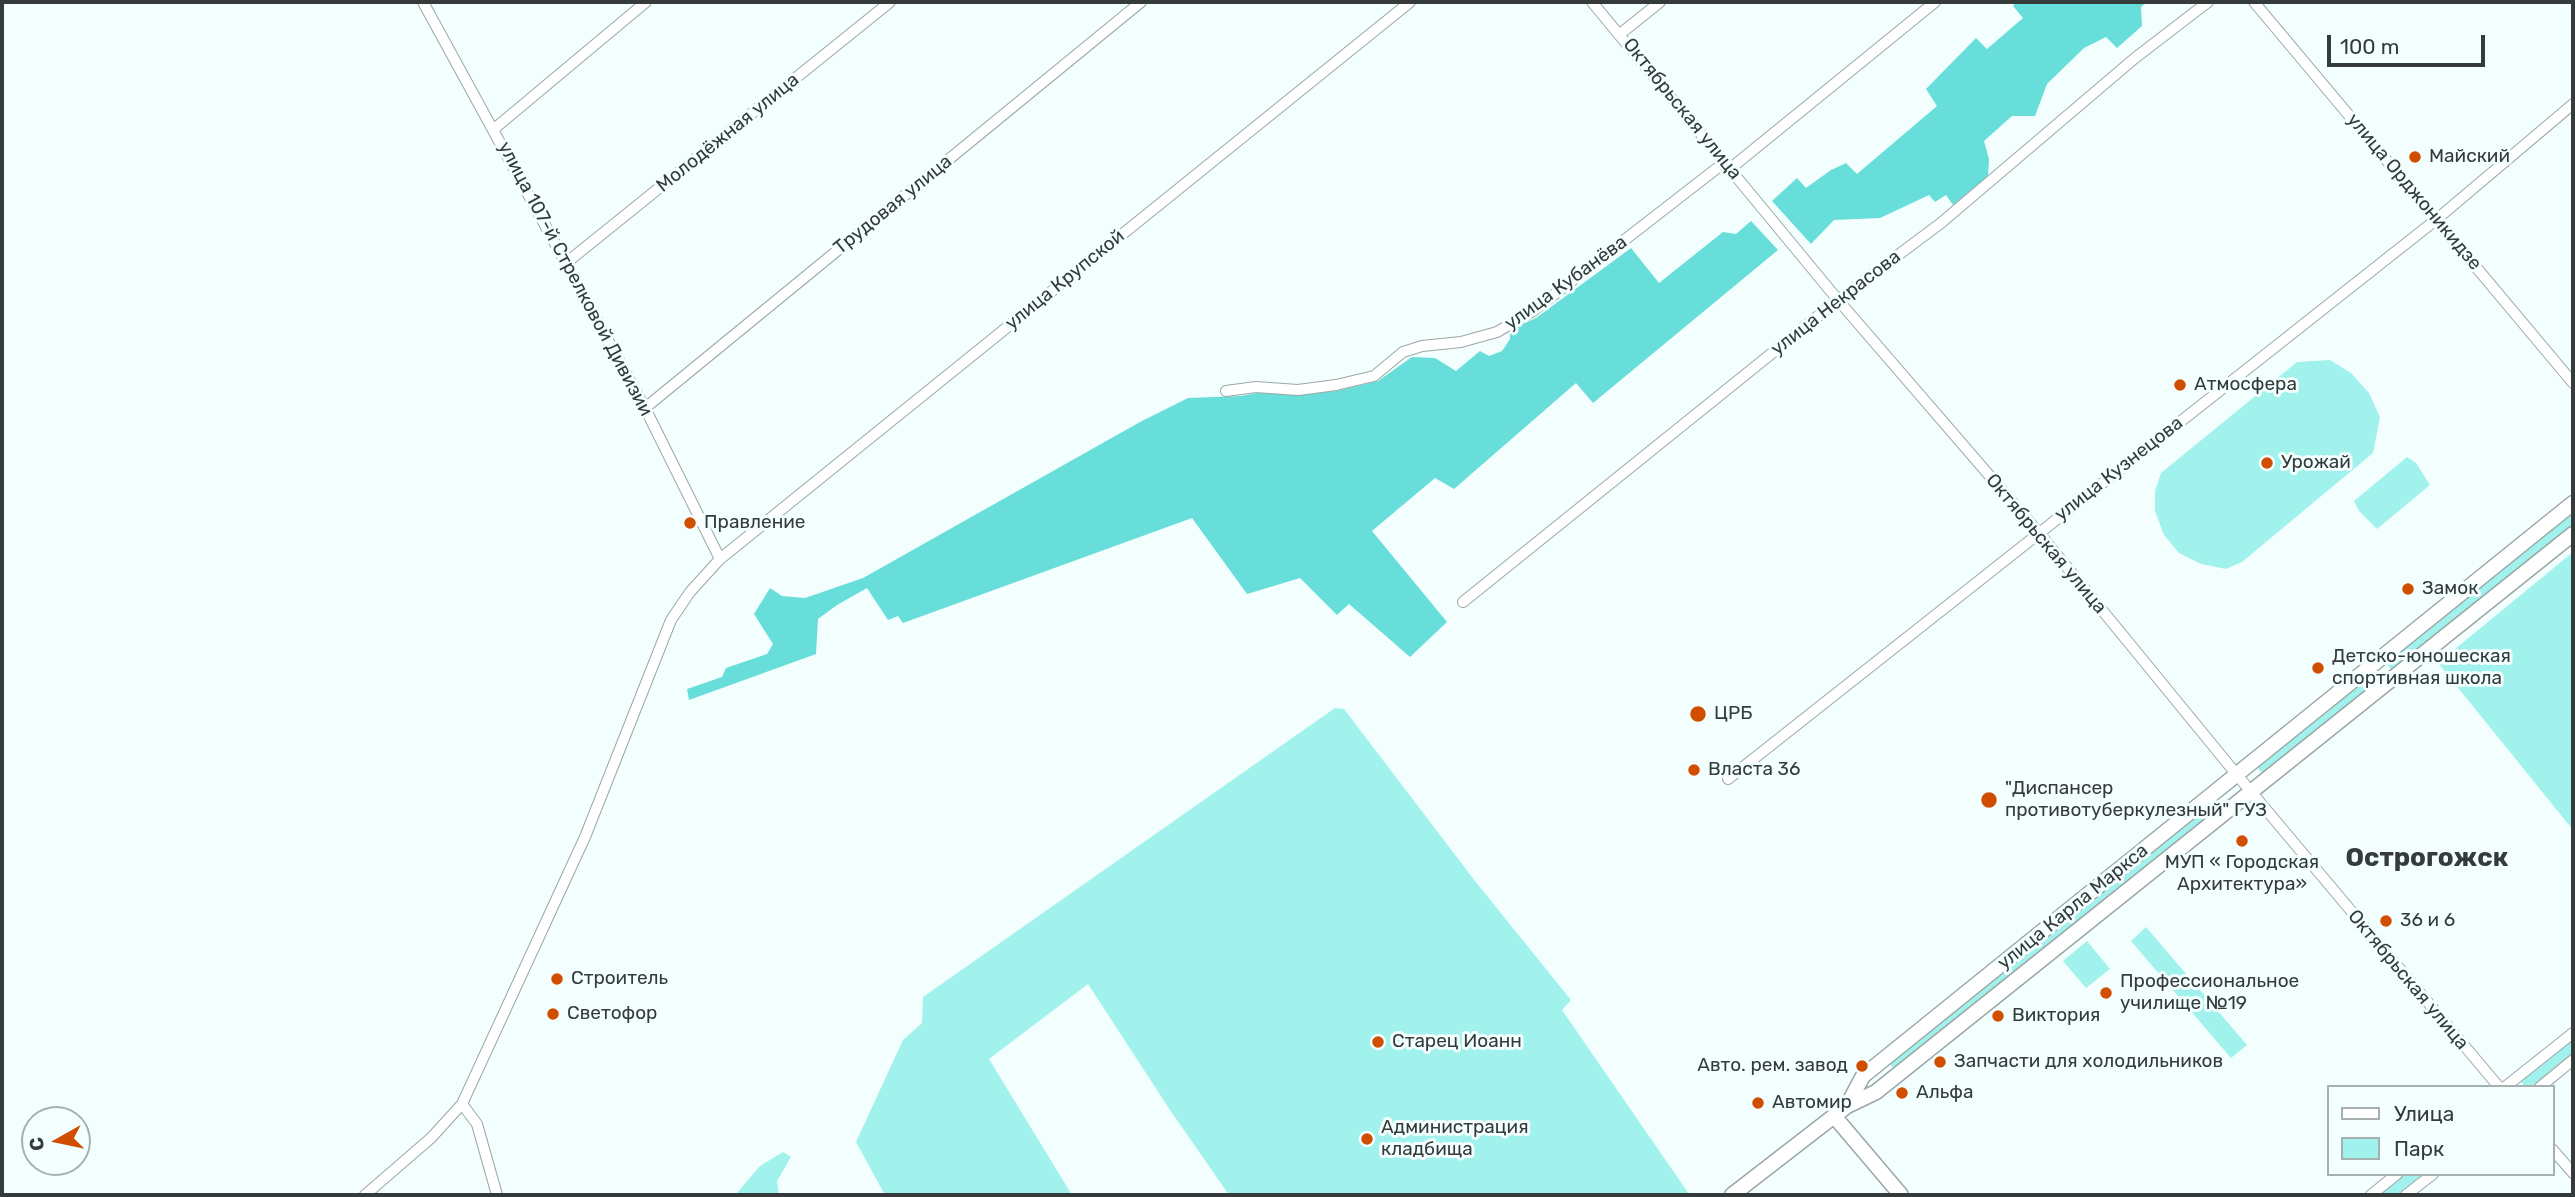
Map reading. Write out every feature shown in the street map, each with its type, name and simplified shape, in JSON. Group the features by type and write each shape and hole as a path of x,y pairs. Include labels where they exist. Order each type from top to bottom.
{"main road":[{"name":"улица Карла Маркса","path":"1847,1106 1863,1076 2573,503"},
{"name":"улица Карла Маркса","path":"1732,1195 1847,1106 1876,1092 2573,534"},
{"path":"2374,663 2390,682"},
{"path":"1834,1116 1901,1195"}],"street":[{"name":"улица 107-й Стрелковой Дивизии","path":"424,2 645,408 720,559"},
{"path":"494,129 646,2"},
{"name":"Молодёжная улица","path":"566,263 890,2"},
{"name":"Трудовая улица","path":"645,408 1141,2"},
{"name":"улица Крупской","path":"365,1195 431,1138 461,1104 585,837 671,620 690,592 720,559 1410,2"},
{"name":"Октябрьская улица","path":"1592,2 1838,300 2039,533 2236,775 2497,1085"},
{"path":"1620,34 1660,2"},
{"name":"улица Кубанёва","path":"1226,391 1256,387 1298,390 1336,385 1374,376 1403,352 1422,346 1461,342 1497,332 1533,312 1728,165 1935,2"},
{"name":"улица Некрасова","path":"1462,602 1838,300 1941,223 2135,58 2208,2"},
{"name":"улица Орджоникидзе","path":"2254,2 2573,383"},
{"name":"улица Кузнецова","path":"1728,779 2437,219 2573,104"},
{"path":"2508,1085 2573,1033"},
{"path":"2542,1085 2573,1060"},
{"path":"461,1104 477,1124 498,1195"},
{"path":"2554,1151 2573,1174"},
{"path":"2371,1195 2395,1176"},
{"path":"2406,1195 2430,1176"}],"green space":[{"name":"Урожай","path":"2330,360 2351,373 2369,393 2380,417 2373,453 2242,562 2226,569 2201,564 2179,553 2164,535 2155,511 2155,491 2161,473 2297,362"},
{"path":"2407,457 2416,463 2430,485 2377,529 2359,511 2354,501"},
{"path":"2573,511 2573,527 2393,672 2386,663"},
{"path":"2573,552 2573,830 2438,663"},
{"path":"2372,673 2380,683 2264,776 2256,766"},
{"path":"1335,708 1344,709 1475,881 1571,1000 1562,1010 1689,1194 1229,1195 1088,984 989,1059 1072,1195 885,1195 856,1142 903,1040 922,1023 923,997"},
{"path":"2216,799 2223,808 1895,1070 1889,1063"},
{"path":"2146,927 2247,1045 2231,1058 2131,941"},
{"path":"2087,941 2110,969 2086,988 2063,961"},
{"path":"2573,1039 2573,1053 2533,1085 2524,1085 2521,1081"},
{"path":"783,1152 791,1157 777,1181 779,1195 735,1195 760,1166"},
{"path":"2402,1176 2421,1176 2398,1195 2378,1195"}],"shaded area":[{"path":"2015,2 2147,2 2141,7 2142,26 2117,48 2106,37 2084,48 2047,84 2035,116 2012,116 1984,141 1989,159 1988,176 1953,205 1946,195 1935,202 1929,195 1880,218 1834,220 1811,244 1772,201 1797,178 1806,188 1846,163 1857,174 1937,106 1926,89 1976,38 1987,49 2023,18 2013,6"},
{"path":"1751,221 1778,250 1593,403 1576,383 1454,489 1435,478 1372,531 1447,622 1410,657 1349,604 1337,615 1300,578 1247,594 1192,518 903,623 898,616 888,620 867,588 818,619 816,654 689,700 687,689 722,677 726,668 767,654 773,644 754,614 770,588 782,596 805,598 863,578 1140,422 1188,398 1336,391 1378,381 1412,357 1435,358 1456,371 1480,351 1489,356 1502,351 1510,339 1510,330 1536,318 1631,248 1659,283 1723,232 1736,234"}],"place":[{"name":"Майский","path":"2415,157"},
{"name":"Атмосфера","path":"2180,385"},
{"name":"Урожай","path":"2267,463"},
{"name":"Правление","path":"690,523"},
{"name":"Замок","path":"2408,589"},
{"name":"Детско-юношеская спортивная школа","path":"2318,668"},
{"name":"ЦРБ","path":"1698,714"},
{"name":"Власта 36","path":"1694,770"},
{"name":"\"Диспансер противотуберкулезный\" ГУЗ","path":"1989,800"},
{"name":"МУП « Городская Архитектура»","path":"2242,841"},
{"name":"36 и 6","path":"2386,921"},
{"name":"Строитель","path":"557,979"},
{"name":"Профессиональное училище №19","path":"2106,993"},
{"name":"Светофор","path":"553,1014"},
{"name":"Виктория","path":"1998,1016"},
{"name":"Старец Иоанн","path":"1378,1042"},
{"name":"Запчасти для холодильников","path":"1940,1062"},
{"name":"Авто. рем. завод","path":"1862,1066"},
{"name":"Альфа","path":"1902,1093"},
{"name":"Автомир","path":"1758,1103"},
{"name":"Администрация кладбища","path":"1367,1139"}],"district":[{"name":"Острогожск","path":"2427,858"}]}
